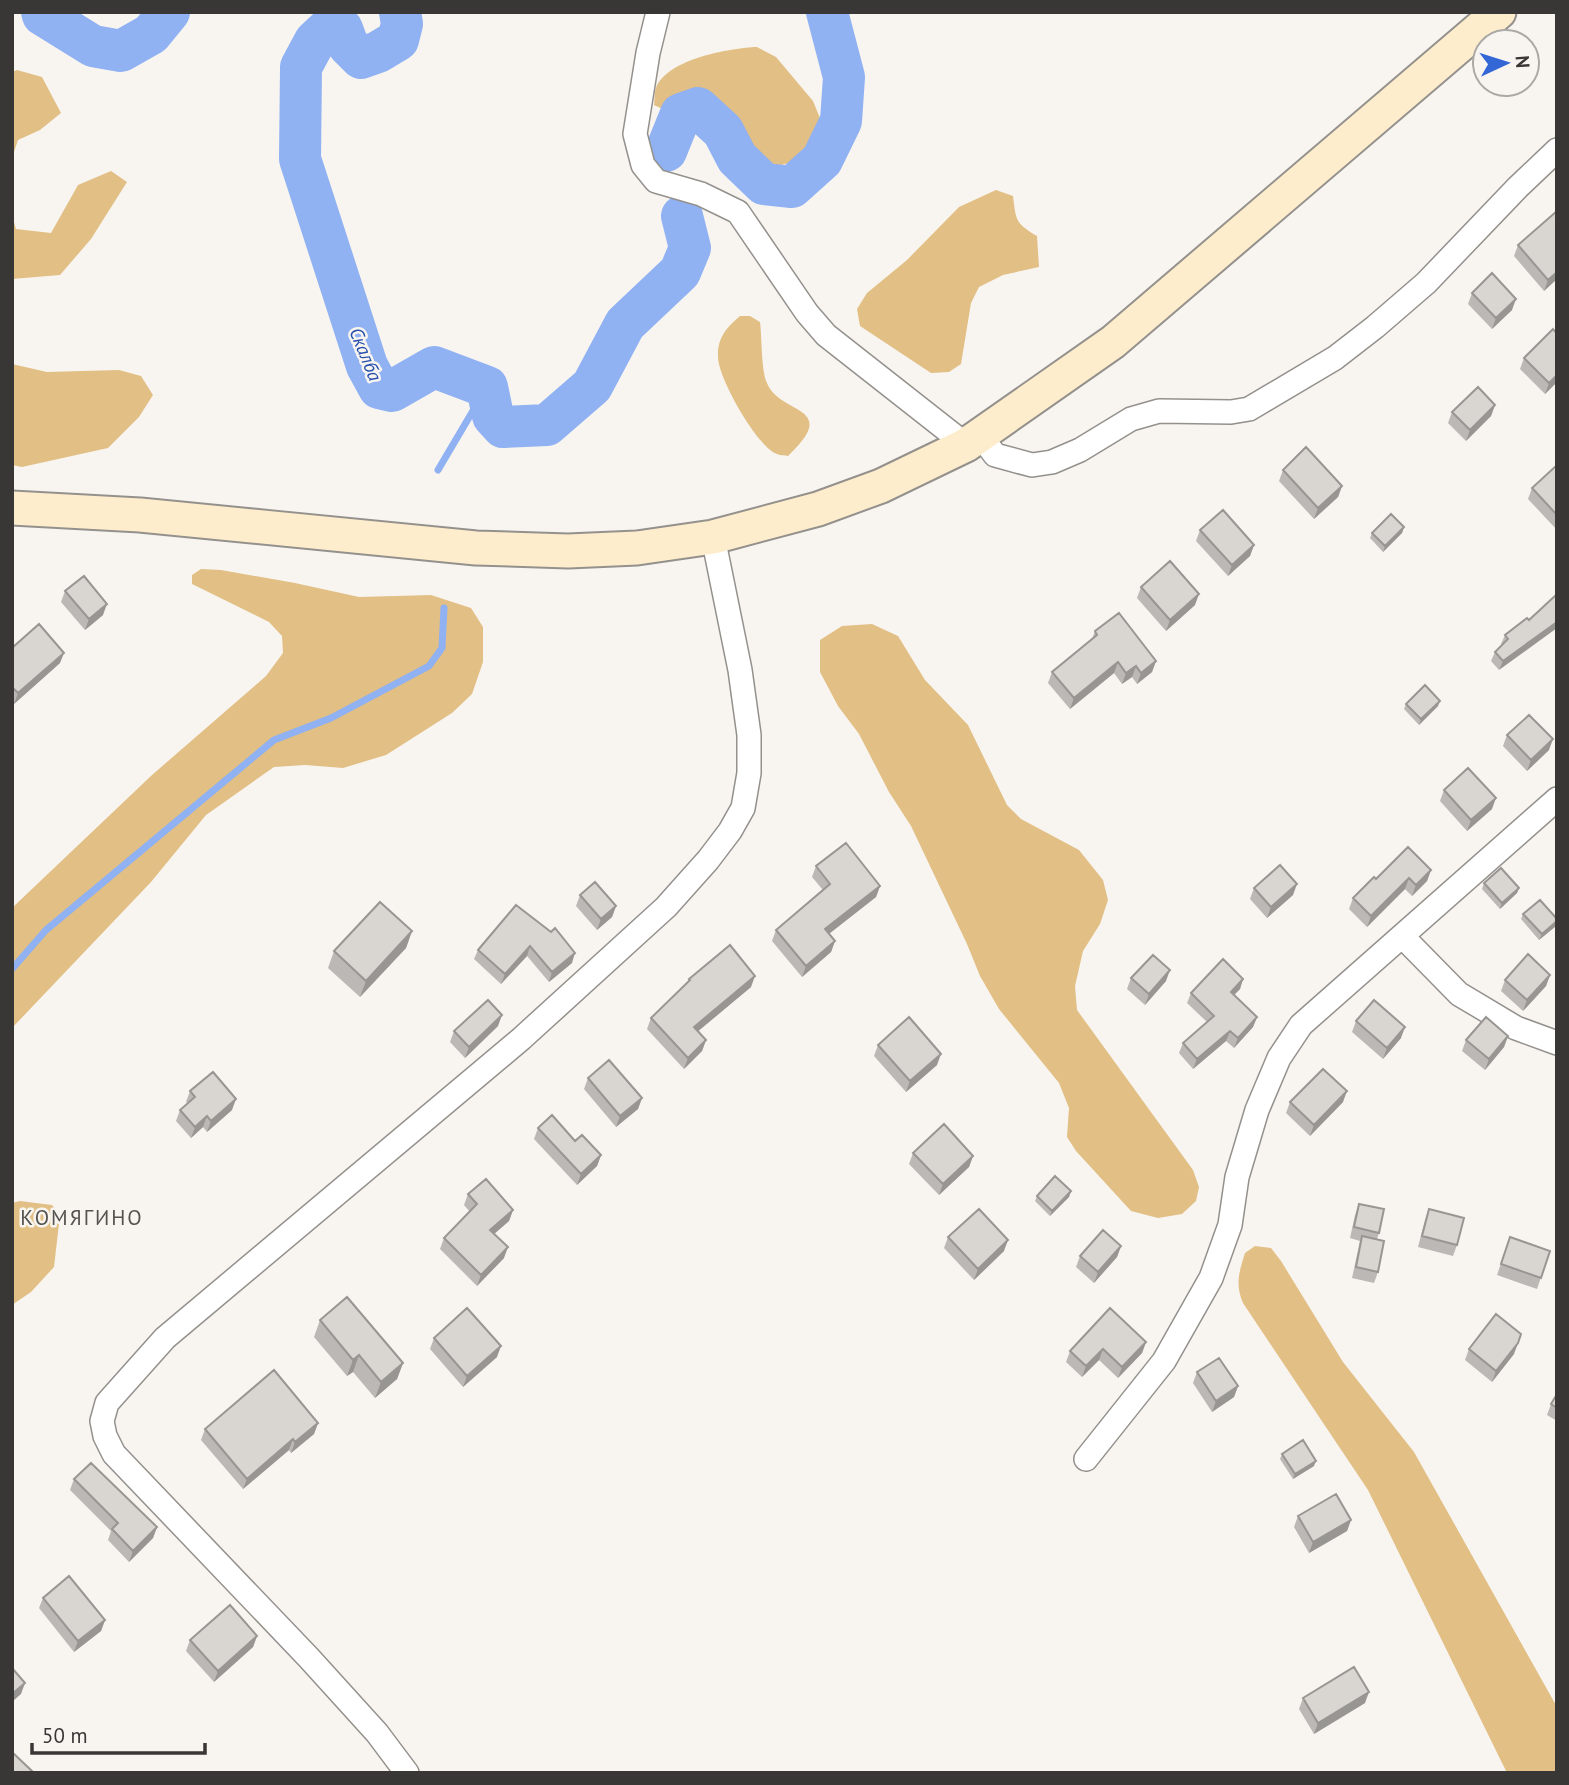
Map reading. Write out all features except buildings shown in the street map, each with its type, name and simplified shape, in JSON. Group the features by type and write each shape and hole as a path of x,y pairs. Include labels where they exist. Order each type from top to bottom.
{"street":[{"path":"658,12 648,53 635,134 643,165 656,181 701,194 738,212 825,335 995,455 1031,465 1052,462 1080,450 1131,419 1159,411 1231,412 1258,405 1335,358 1375,327 1426,283 1557,150"},
{"path":"12,508 140,515 476,548 568,551 637,548 713,537 818,509 881,486 973,440 1113,342 1500,12"},
{"path":"408,1773 377,1733 309,1658 114,1454 105,1436 102,1421 107,1403 165,1338 521,1039 666,907 730,831 743,808 749,773 749,735 740,670 713,537"},
{"path":"1086,1460 1164,1361 1211,1278 1230,1225 1237,1177 1257,1110 1279,1058 1301,1025 1557,799"},
{"path":"1402,936 1459,994 1516,1028 1557,1044"}],"shaded area":[{"path":"757,47 776,57 813,101 820,118 821,129 813,150 797,161 777,166 760,158 746,146 719,105 701,97 689,97 667,111 654,105 656,88 662,78 673,69 716,53"},
{"path":"17,70 42,77 61,113 40,130 18,140 12,158 12,72"},
{"path":"111,171 127,182 91,239 60,275 12,279 12,215 16,229 51,233 78,185"},
{"path":"996,190 1013,196 1018,220 1024,228 1037,236 1039,267 1003,275 979,287 971,303 961,364 949,372 931,373 860,326 857,309 867,293 907,260 959,207"},
{"path":"740,316 750,316 760,322 767,383 783,401 802,412 808,419 809,428 803,440 788,456 777,454 759,439 724,380 718,350 727,329"},
{"path":"12,364 47,372 119,370 141,376 153,395 139,417 108,448 22,467 12,465"},
{"path":"201,569 295,583 359,597 431,595 471,608 483,627 483,662 472,694 452,713 386,755 343,768 305,765 274,767 206,815 151,882 12,1028 12,908 152,775 266,676 283,653 282,636 269,622 192,584 192,575"},
{"path":"872,624 898,636 925,680 968,725 1007,805 1021,819 1079,850 1103,880 1108,900 1100,924 1083,951 1075,986 1077,1010 1193,1170 1199,1187 1196,1201 1182,1214 1158,1218 1131,1211 1076,1151 1067,1137 1069,1108 1059,1083 999,1009 980,976 911,826 820,672 820,640 842,626"},
{"path":"20,1201 52,1205 60,1215 54,1267 31,1292 12,1305 12,1203"},
{"path":"1255,1246 1271,1248 1343,1362 1414,1452 1557,1707 1557,1773 1507,1773 1368,1490 1243,1303 1239,1290 1240,1272 1245,1253"}],"waterway":[{"name":"Скалба","path":"42,12 93,46 121,51 151,34 169,12"},
{"name":"Скалба","path":"400,12 402,24 398,40 378,52 361,58 348,45 342,29 331,26 315,41 301,67 300,159 367,366 379,388 392,391 434,367 487,387 493,416 503,427 547,425 592,386 625,324 680,272 690,248 682,216"},
{"name":"Скалба","path":"666,151 681,114 698,108 723,131 737,158 764,184 792,187 822,160 841,121 844,77 827,12"},
{"path":"438,470 487,387"},
{"path":"12,969 46,930 274,740 331,718 429,666 442,648 444,608"}],"district":[{"name":"КОМЯГИНО","path":"82,1217"}]}
